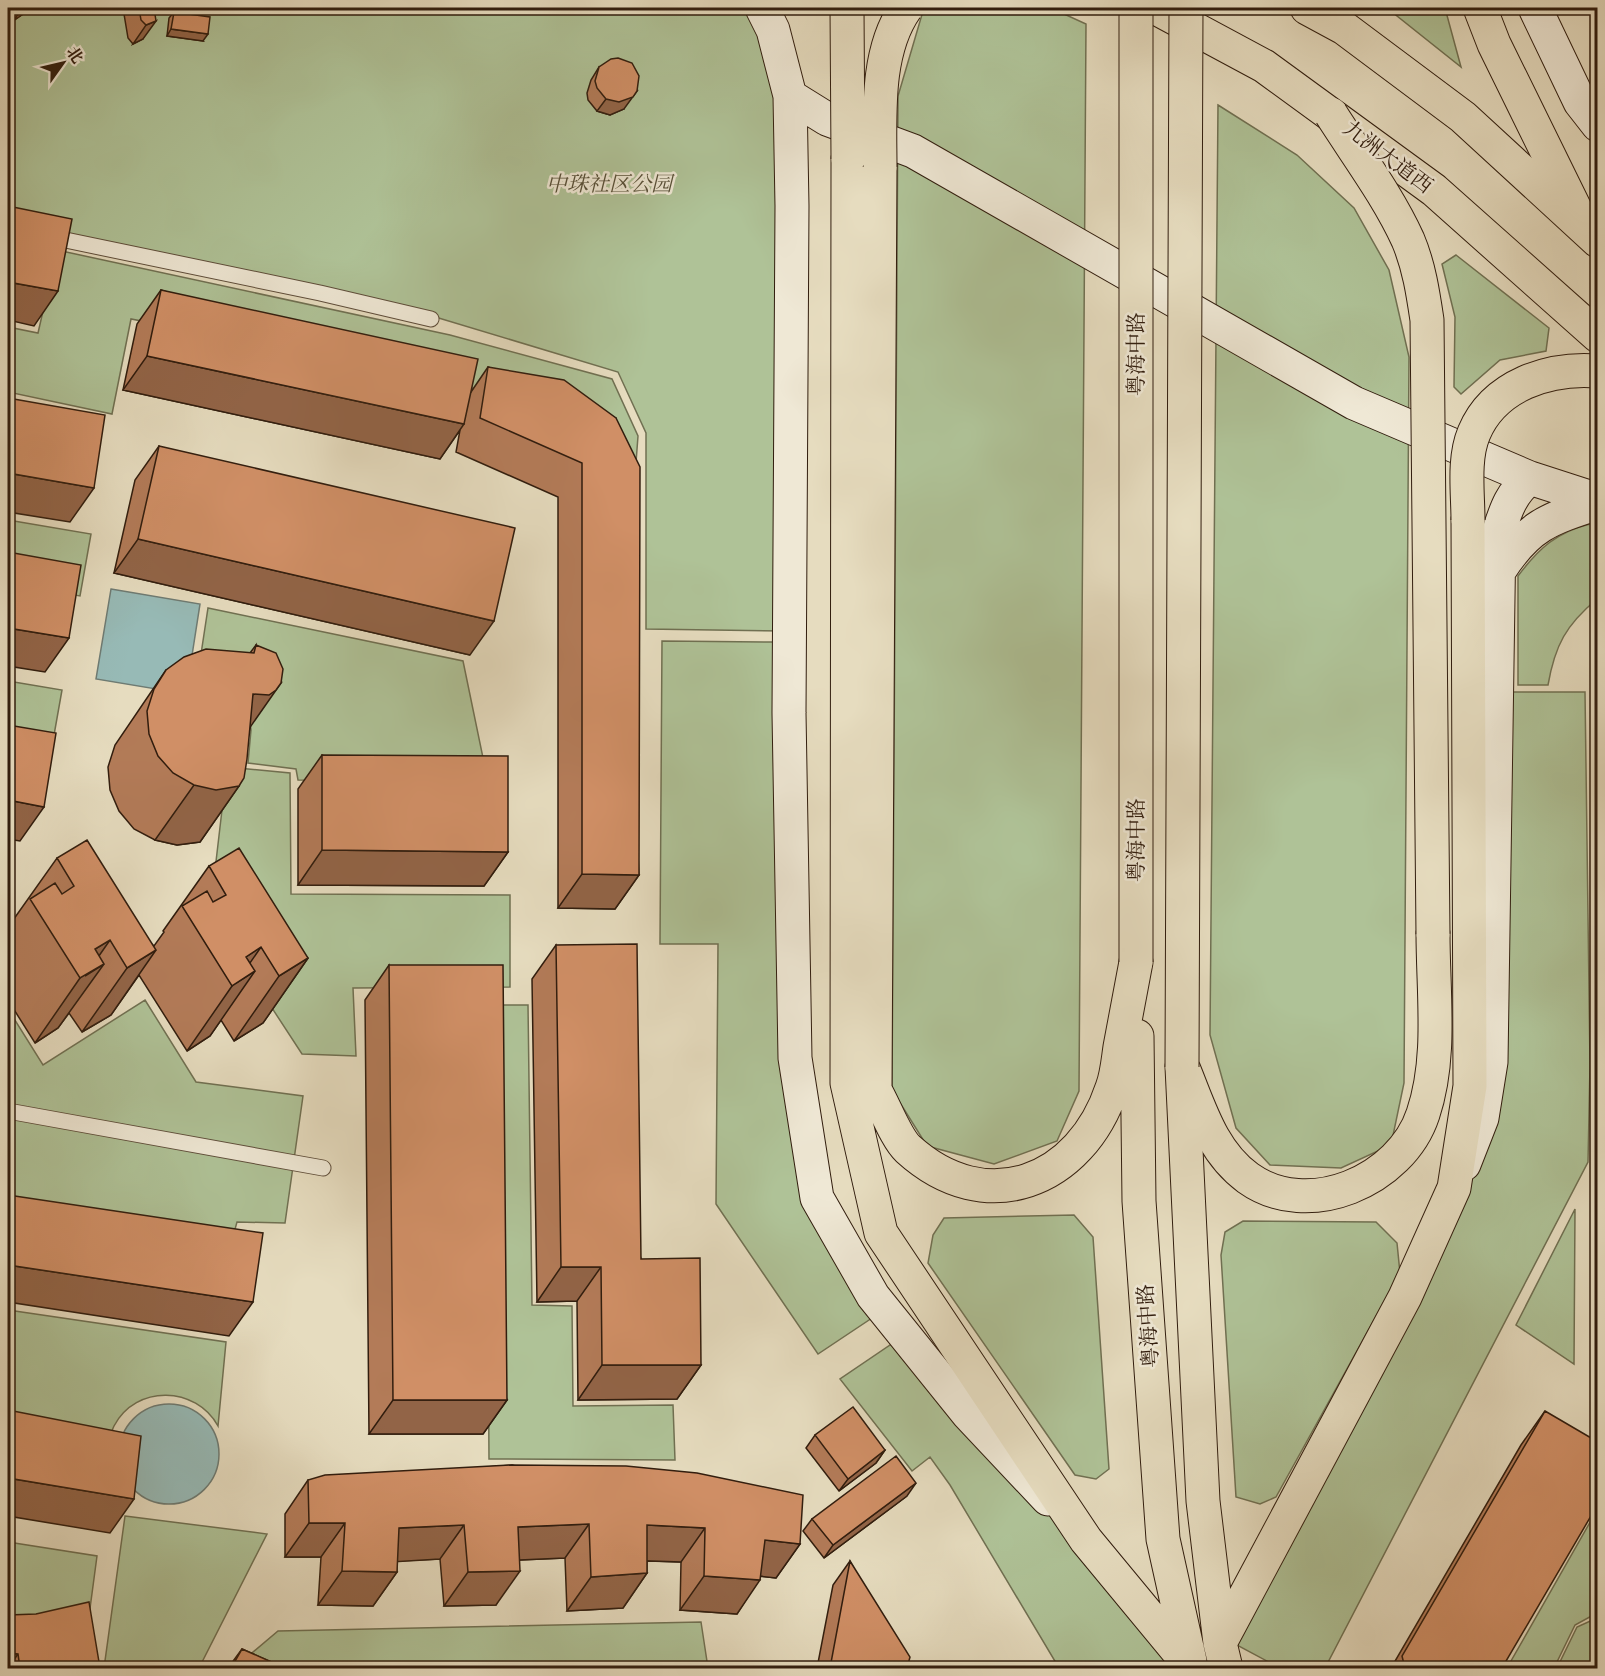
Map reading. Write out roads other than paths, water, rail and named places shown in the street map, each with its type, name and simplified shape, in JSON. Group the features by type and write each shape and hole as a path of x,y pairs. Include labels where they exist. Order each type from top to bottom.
{"main road":[{"path":"762,8 773,30 790,96 792,218 789,713 795,1046 817,1198 873,1296 968,1414 1086,1540 1192,1668"},
{"path":"847,8 847,1083 881,1233 1086,1540"},
{"path":"906,8 892,37 880,97 875,1090 907,1148 946,1176 993,1188 1041,1177 1072,1156 1094,1126 1112,1088 1136,962"},
{"name":"粤海中路","path":"1136,8 1136,962 1139,1201 1163,1539 1192,1668"},
{"name":"九洲大道西","path":"1156,8 1264,66 1434,190 1598,336"},
{"path":"1186,8 1182,1067 1203,1501 1223,1656"},
{"path":"1307,8 1344,28 1462,117 1590,233"},
{"path":"1480,8 1494,45 1590,233"},
{"path":"1535,8 1580,102 1598,125"},
{"path":"790,96 827,119 913,151 1354,403 1530,478 1598,501"},
{"path":"1182,1067 1215,1144 1248,1178 1285,1195 1318,1196 1351,1187 1383,1169 1406,1148 1423,1116 1434,1076 1427,321 1422,281 1408,241 1390,207 1331,114"},
{"path":"1454,1188 1470,1086 1468,462 1474,434 1484,416 1512,388 1531,378 1564,372 1598,371"},
{"path":"1223,1656 1405,1297 1454,1188 1482,1118 1491,1062 1499,531 1518,487 1530,478"},
{"path":"1499,571 1515,546 1529,532 1563,514 1598,501"}],"lane":[{"path":"8,228 320,292 431,319"},
{"path":"8,1111 323,1168"}],"water":[{"path":"111,589 200,604 186,694 96,679"},
{"path":"169,1404 188,1408 204,1419 215,1435 219,1454 215,1473 204,1489 188,1500 169,1504 150,1500 134,1489 123,1473 119,1454 123,1435 134,1419 150,1408"}],"park label":[{"name":"中珠社区公园","path":"609,184"}]}
